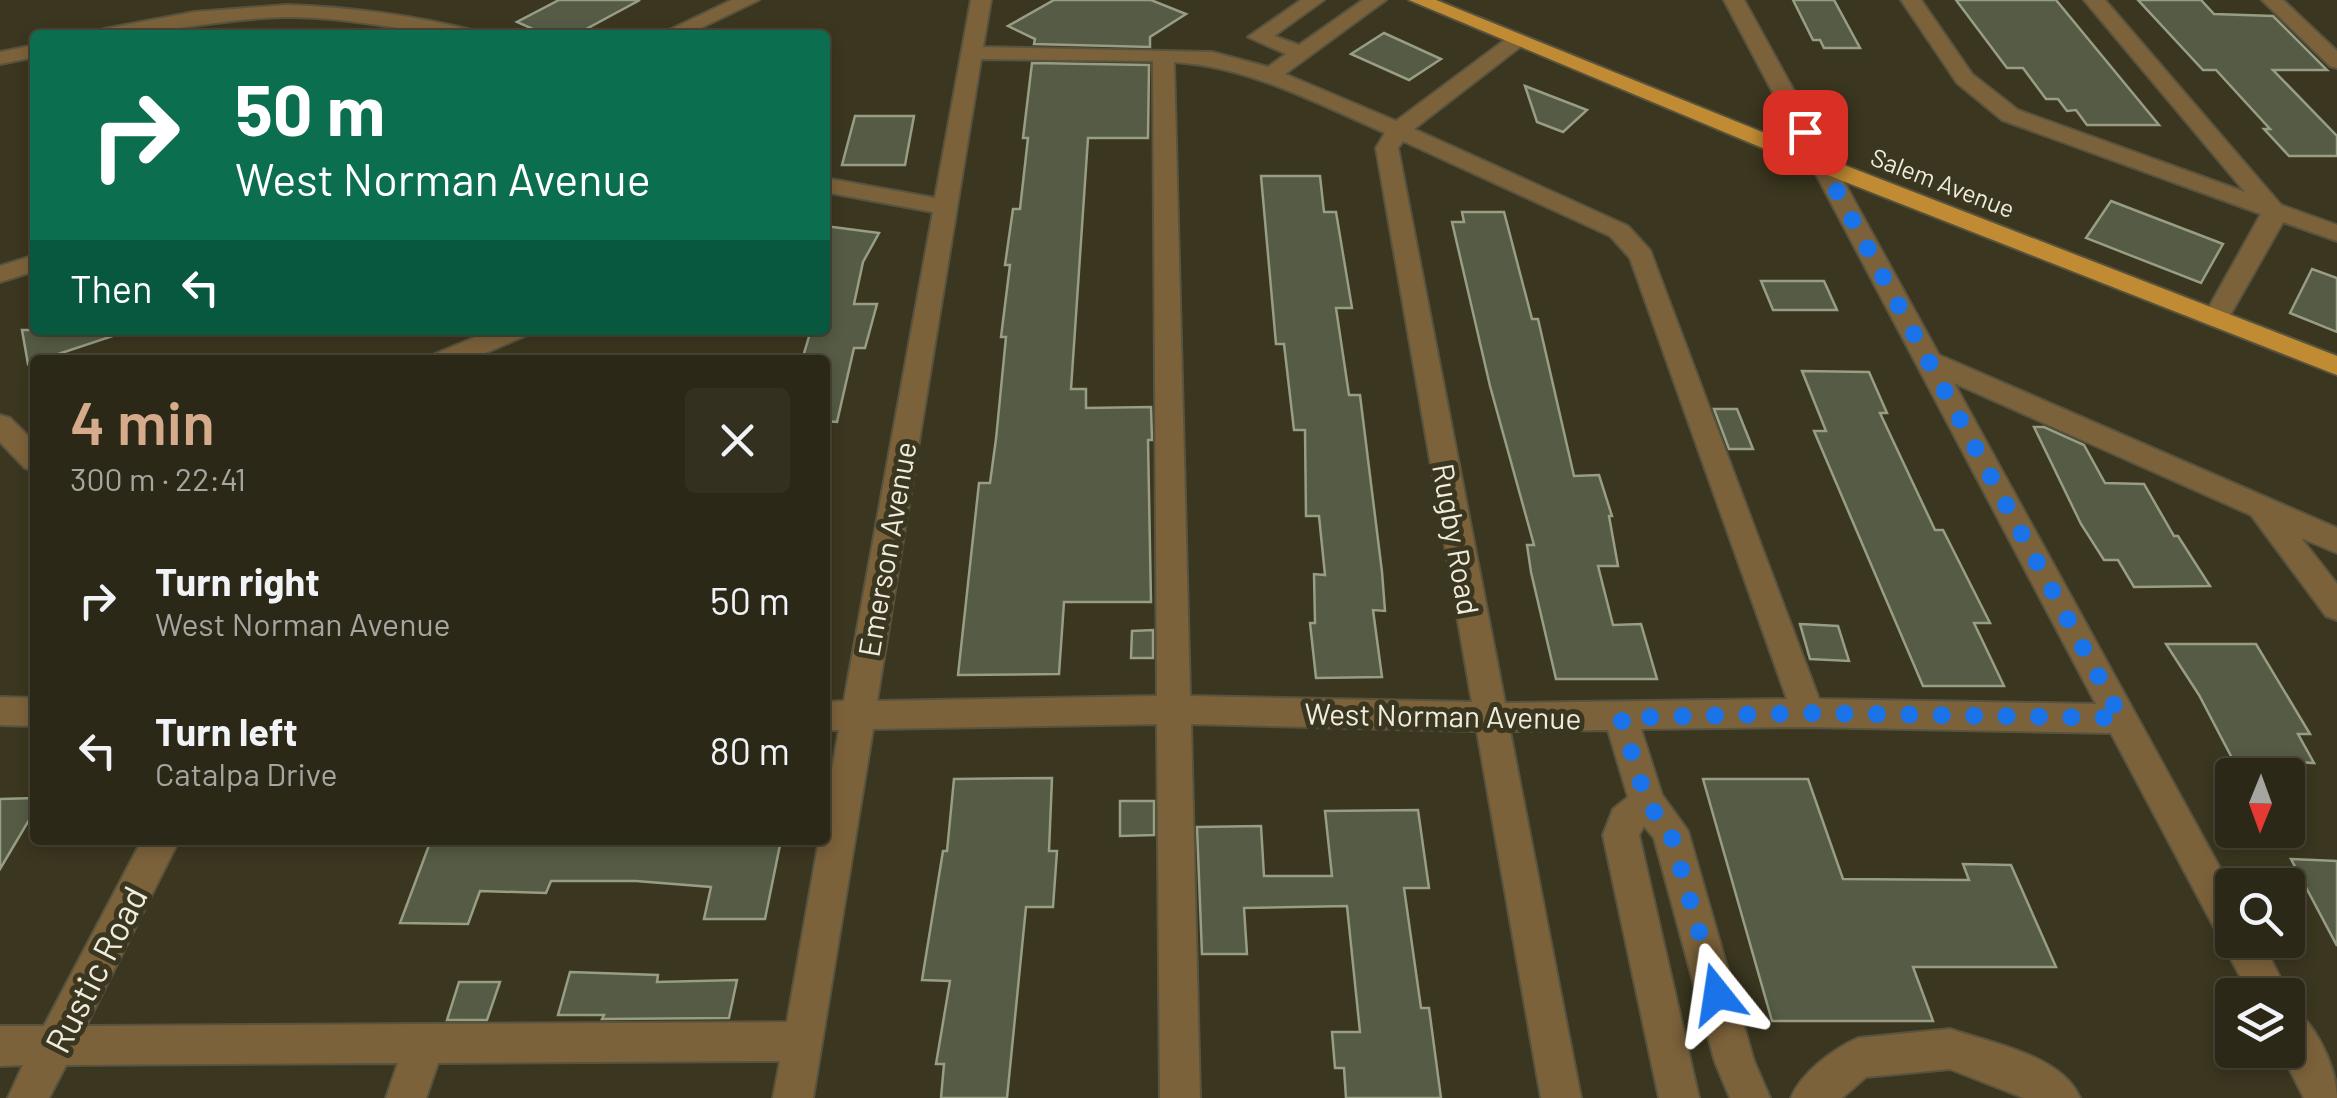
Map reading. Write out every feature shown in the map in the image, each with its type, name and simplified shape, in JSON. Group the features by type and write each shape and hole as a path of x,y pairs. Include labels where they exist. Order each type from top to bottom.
{"main road":[{"name":"Salem Avenue","path":"1421,0 1823,165 2337,366"}],"street":[{"path":"680,30 749,0"},
{"name":"Emerson Avenue","path":"830,808 841,716 945,207 981,0"},
{"path":"1301,53 1258,37 1314,0"},
{"path":"1269,76 1376,0"},
{"path":"1734,0 2215,893"},
{"path":"1910,0 1960,78 1984,101 2010,115 2337,233"},
{"path":"2094,0 2273,210 2273,218 2216,318"},
{"path":"2272,0 2337,62"},
{"path":"131,30 205,16 310,9 392,16 448,30"},
{"path":"1398,130 1517,40"},
{"path":"0,58 30,52"},
{"path":"972,53 1212,58 1269,76 1398,130 1619,231 1641,256 1808,713"},
{"path":"1164,55 1180,1098"},
{"name":"Rugby Road","path":"1398,130 1386,148 1560,1098"},
{"path":"830,186 945,207"},
{"path":"0,274 30,265"},
{"path":"456,355 504,335"},
{"path":"1929,362 2337,541"},
{"path":"0,425 30,457"},
{"path":"2260,507 2337,608"},
{"name":"West Norman Avenue","path":"841,716 1176,710 1490,717 1808,713 2121,718"},
{"path":"0,712 30,712"},
{"path":"1621,718 1647,803 1670,831 1735,1062 1750,1098"},
{"path":"1647,803 1625,820 1622,835 1679,1098"},
{"name":"Rustic Road","path":"28,1098 158,845"},
{"name":"Emerson Avenue","path":"793,1098 826,845"},
{"path":"0,1046 802,1041"},
{"path":"406,1098 425,1044"},
{"path":"1812,1098 1858,1058 1950,1049 2023,1074 2060,1098"},
{"path":"2305,1058 2326,1098"}],"building":[{"path":"559,0 640,0 584,30 535,30 517,22"},
{"path":"1054,0 1151,0 1186,14 1150,37 1150,47 1034,44 1035,39 1008,26"},
{"path":"1793,0 1834,0 1860,48 1824,48 1820,40 1813,40"},
{"path":"1956,0 2056,0 2159,125 2087,125 2076,110 2067,111 2058,99 2046,99 2023,68 2007,68"},
{"path":"2138,0 2201,0 2214,14 2273,16 2327,70 2273,70 2337,136 2337,156 2289,156 2216,70 2203,70"},
{"path":"1384,33 1441,59 1409,80 1351,54"},
{"path":"1032,63 1149,65 1148,138 1088,138 1071,389 1086,389 1086,408 1151,407 1151,602 1064,602 1059,674 958,675 979,483 990,483 996,439 1006,337 1001,337 1010,265 1005,265 1013,209 1020,209"},
{"path":"1525,86 1587,110 1563,132 1537,122"},
{"path":"855,116 914,116 905,165 842,165"},
{"path":"1261,176 1320,176 1324,212 1336,212 1352,308 1336,308 1349,395 1360,395 1382,572 1385,611 1373,610 1382,677 1316,678 1310,623 1315,623 1314,574 1325,575 1319,516 1306,516 1305,430 1294,430 1284,344 1276,344"},
{"path":"2111,201 2223,244 2201,283 2086,238"},
{"path":"1462,212 1504,212 1532,319 1538,319 1574,476 1599,475 1612,516 1618,566 1598,566 1613,625 1641,624 1657,679 1556,679 1531,572 1527,545 1534,545 1490,386 1452,222 1464,222"},
{"path":"830,227 879,233 863,262 854,304 877,304 865,348 854,348 837,422 830,421 830,355 804,355 810,335 830,335"},
{"path":"2312,269 2337,278 2337,332 2290,313"},
{"path":"1761,281 1824,281 1837,310 1773,310"},
{"path":"22,330 30,330 30,335 113,335 55,355 30,355 28,364"},
{"path":"1802,371 1869,372 1887,413 1880,413 1935,530 1943,530 1990,623 1974,623 2004,686 1923,686 1814,431 1826,431"},
{"path":"1714,409 1737,409 1753,449 1729,449"},
{"path":"2034,427 2044,427 2084,445 2105,483 2144,484 2174,536 2178,536 2210,586 2134,587 2118,560 2104,560 2081,524"},
{"path":"1800,624 1838,626 1849,661 1810,659"},
{"path":"1153,630 1153,658 1131,658 1132,631"},
{"path":"2166,644 2256,644 2310,734 2298,734 2314,763 2305,762 2305,758 2232,758 2199,695"},
{"path":"1052,778 1049,851 1057,851 1053,907 1026,907 1007,1098 941,1098 944,1064 936,1064 950,981 922,980 943,851 947,851 954,779"},
{"path":"1703,779 1808,779 1843,879 1969,880 1963,864 2011,865 2056,967 1913,967 1933,1021 1772,1021"},
{"path":"30,798 30,818 0,869 0,799"},
{"path":"1120,801 1154,801 1154,835 1120,836"},
{"path":"1418,810 1429,888 1404,888 1421,1008 1429,1008 1441,1098 1346,1098 1344,1068 1335,1068 1332,1032 1360,1032 1347,906 1244,908 1247,954 1202,954 1197,827 1261,826 1264,876 1332,876 1325,811"},
{"path":"429,845 780,845 765,919 704,919 711,887 636,881 551,881 546,893 480,891 468,924 400,923"},
{"path":"2291,859 2337,861 2337,946 2305,885 2305,868 2296,868"},
{"path":"570,972 658,975 657,982 737,980 729,1018 602,1019 604,1015 558,1015"},
{"path":"459,982 500,982 487,1020 447,1020"}],"route":[{"path":"1717,994 1670,831 1647,803 1621,718 1808,713 2121,718 1805,132"}]}
